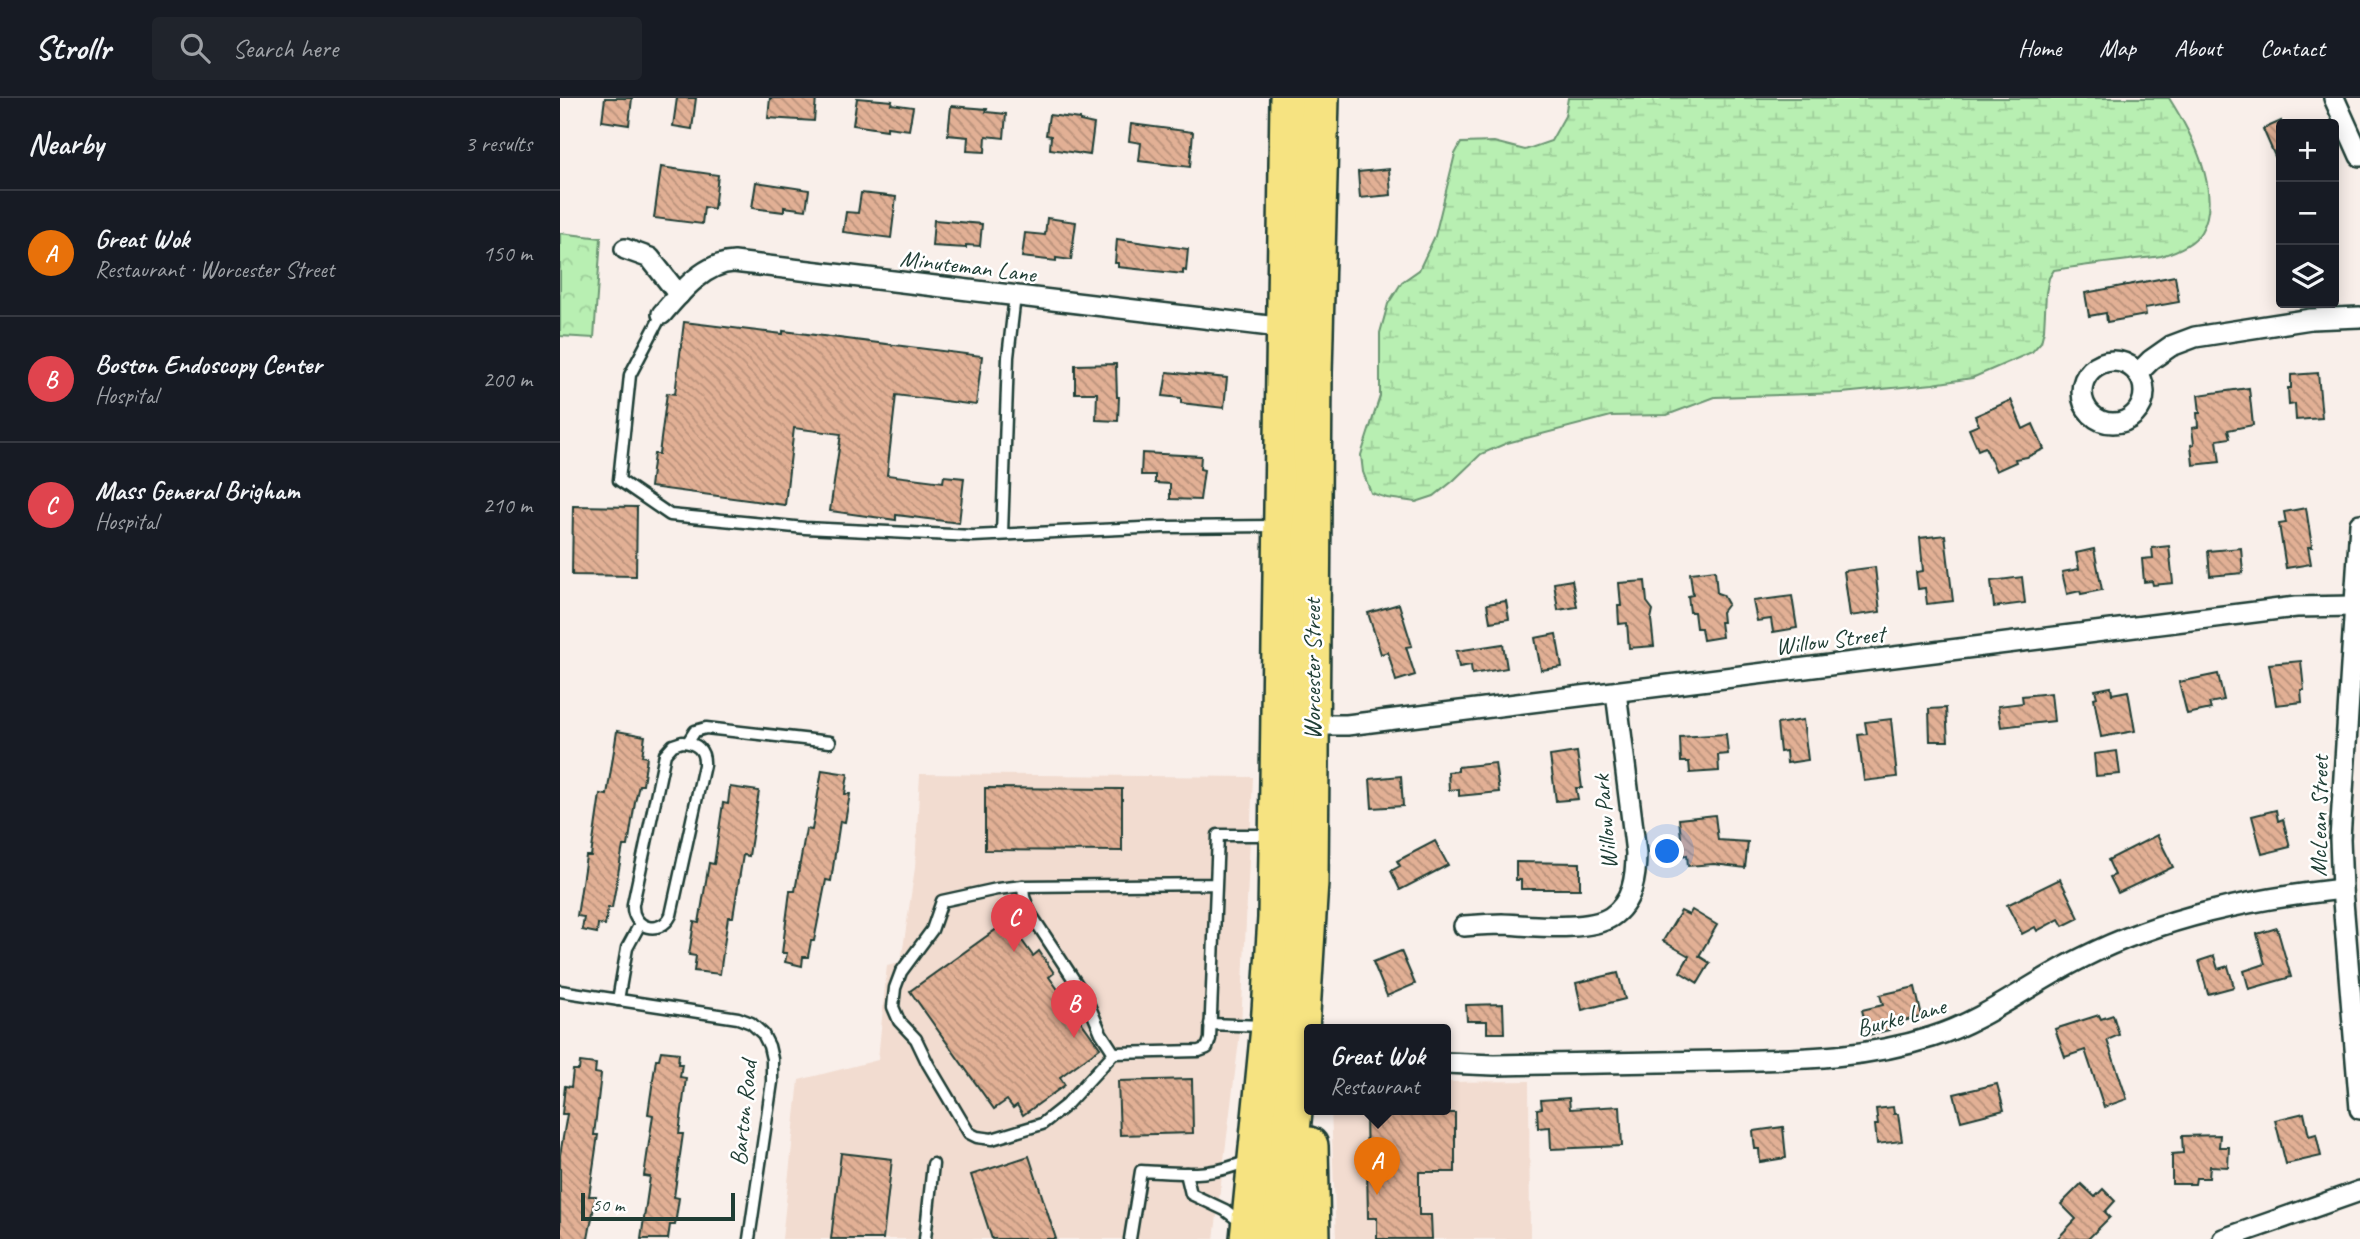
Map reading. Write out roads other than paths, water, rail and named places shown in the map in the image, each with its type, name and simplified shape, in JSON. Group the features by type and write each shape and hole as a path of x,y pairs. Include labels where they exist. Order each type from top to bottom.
{"highway":[{"name":"Worcester Street","path":"1259,1236 1257,1157 1270,1027 1279,835 1289,98"},
{"name":"Worcester Street","path":"1304,1024 1309,882 1314,347 1320,98"},
{"name":"Worcester Street","path":"1259,1236 1303,1061 1304,1031"},
{"path":"1308,1115 1311,1239"}],"street":[{"path":"2334,98 2360,156"},
{"path":"625,249 650,258 679,295"},
{"name":"Minuteman Lane","path":"662,314 679,295 711,268 734,262 1286,328"},
{"path":"2138,373 2171,346 2195,337 2311,319 2360,317"},
{"name":"McLean Street","path":"2360,524 2340,818 2342,889 2360,1109"},
{"name":"Willow Street","path":"1311,725 1348,725 2296,607 2354,606"},
{"name":"Willow Park","path":"1464,926 1591,923 1611,917 1632,890 1636,853 1616,692"},
{"name":"Burke Lane","path":"1451,1063 1813,1059 1882,1051 1933,1037 1971,1022 2078,960 2148,930 2245,903 2342,889"},
{"path":"2223,1239 2360,1191"}],"lane":[{"path":"1002,534 1008,357 1014,296"},
{"path":"662,314 630,375 619,480 670,515 805,528 973,536 1163,527 1283,526"},
{"path":"688,742 695,731 706,728 830,742"},
{"path":"688,742 701,751 704,763 672,913 668,922 659,927 649,928 640,924 633,914 632,904 665,754 675,743 688,742"},
{"path":"1216,884 1023,886 942,901 932,930 909,958 897,980 892,1001 894,1014 916,1039 966,1130 981,1138 995,1139 1027,1130 1048,1120 1074,1097 1114,1053 1204,1050 1209,1044 1216,884 1217,835 1279,835"},
{"path":"1023,886 1030,914 1086,998 1101,1033 1114,1053"},
{"path":"618,1000 627,948 640,924"},
{"name":"Barton Road","path":"560,991 738,1018 756,1027 767,1041 772,1059 772,1082 749,1239"},
{"path":"1210,1024 1270,1027"},
{"path":"1130,1239 1142,1171 1223,1171 1257,1157"},
{"path":"925,1239 933,1164"},
{"path":"1186,1173 1191,1194 1225,1210 1259,1236"}],"place":[{"name":"Mass General Brigham","path":"1014,952"},
{"name":"Boston Endoscopy Center","path":"1074,1038"},
{"name":"Great Wok","path":"1377,1195"}]}
